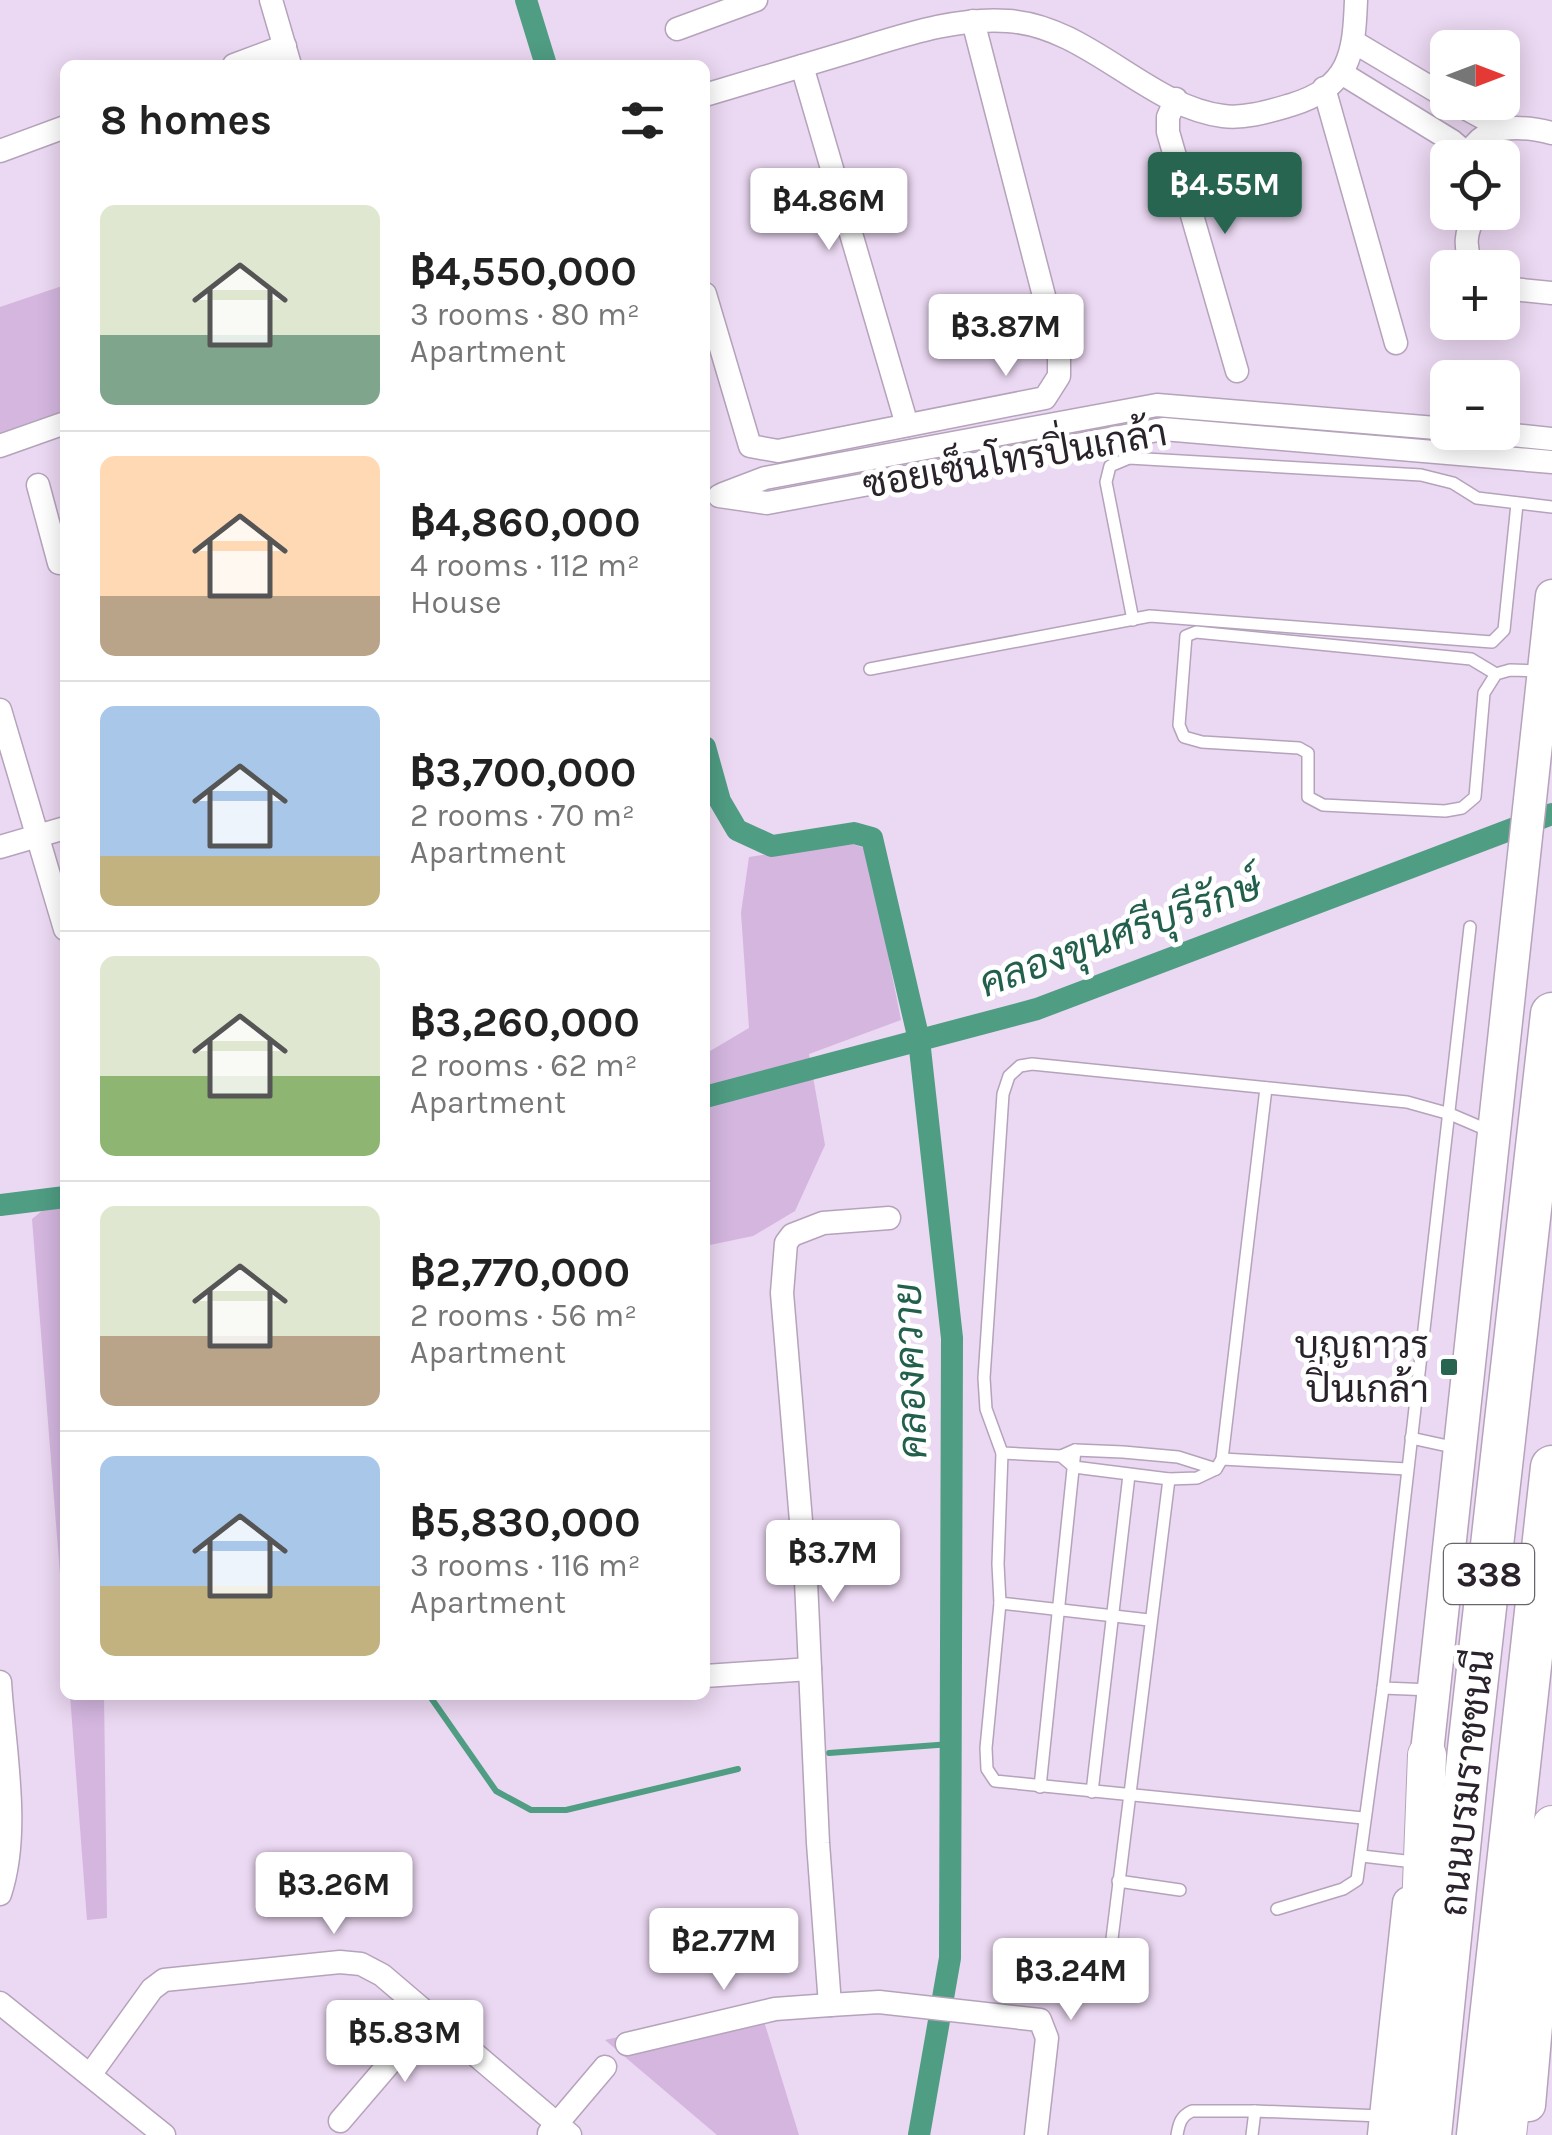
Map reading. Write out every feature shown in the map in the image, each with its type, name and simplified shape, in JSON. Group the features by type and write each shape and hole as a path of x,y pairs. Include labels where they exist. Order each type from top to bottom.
{"highway":[{"name":"ถนนบรมราชชนนี","path":"1430,2135 1552,1014"},
{"name":"ถนนบรมราชชนนี","path":"1478,2135 1552,1467"}],"main road":[{"name":"338","path":"1391,2129 1432,1690 1552,596"},
{"name":"338","path":"1391,2129 1416,2023 1445,1838 1469,1749"},
{"path":"1416,2023 1427,1755"},
{"name":"338","path":"1507,2135 1514,2073 1521,1840 1519,1766"},
{"path":"1514,2073 1538,1887 1552,1825"},
{"path":"1526,2135 1548,1947 1552,1841"}],"street":[{"path":"271,0 288,56"},
{"path":"676,29 717,7 756,0"},
{"path":"710,94 914,32 973,21 1012,21 1058,32 1176,100 1226,117 1310,99 1334,81 1354,42 1356,0"},
{"path":"710,311 750,446 778,451 1045,398 1059,376 1059,354 973,21"},
{"path":"1354,42 1430,87"},
{"path":"802,66 906,425"},
{"path":"1334,81 1452,140"},
{"path":"1334,81 1396,343"},
{"path":"1176,100 1168,117 1168,132 1237,371"},
{"path":"1487,120 1502,128"},
{"path":"1478,140 1502,128 1524,126 1552,133"},
{"path":"0,150 60,129"},
{"path":"1520,290 1552,293"},
{"name":"ซอยเซ็นโทรปิ่นเกล้า","path":"712,497 765,478 1157,405 1430,428"},
{"path":"0,446 60,425"},
{"name":"ซอยเซ็นโทรปิ่นเกล้า","path":"712,497 767,503 1162,429 1552,462"},
{"path":"1520,436 1552,439"},
{"path":"38,486 60,563"},
{"path":"0,710 60,912"},
{"path":"0,847 60,829"},
{"path":"830,2004 782,1293 786,1244 792,1235 823,1223 889,1218"},
{"path":"710,1676 810,1669"},
{"path":"0,1682 10,1826 9,1866 0,1894"},
{"path":"90,2075 152,1989 164,1980 340,1962 362,1964 382,1975 558,2132 605,2067"},
{"path":"627,2044 775,2009 830,2004 879,2002 1040,2020 1047,2038 1036,2135"},
{"path":"0,2003 164,2135"},
{"path":"340,2120 430,2016"}],"lane":[{"path":"1133,620 1106,482 1110,466 1129,458 1421,476 1453,484 1477,498 1552,507"},
{"path":"870,669 1133,620 1176,617 1492,642 1504,630 1517,504"},
{"path":"1496,674 1471,659 1196,632 1186,636 1178,725 1184,736 1202,742 1299,748 1308,753 1308,797 1323,805 1445,811 1462,808 1474,797 1484,693 1496,674 1510,670 1544,671"},
{"path":"1277,1909 1352,1885 1357,1880 1362,1856 1363,1818 1383,1688 1470,926"},
{"path":"1363,1818 1040,1787 995,1781 987,1769 1000,1603 1002,1453 986,1409 984,1378 999,1132 1009,1076 1020,1066 1032,1064 1406,1102 1450,1114 1495,1134"},
{"path":"1219,1464 1266,1088"},
{"path":"1411,1438 1461,1449"},
{"path":"1002,1453 1060,1456 1074,1450 1219,1464 1407,1469"},
{"path":"1040,1787 1074,1450"},
{"path":"1060,1456 1074,1467 1169,1479 1197,1478 1219,1464"},
{"path":"1092,1792 1129,1475"},
{"path":"1107,1979 1169,1479"},
{"path":"1000,1603 1149,1620"},
{"path":"1383,1688 1432,1690"},
{"path":"1362,1856 1414,1862"},
{"path":"1118,1881 1180,1890"},
{"path":"1177,2135 1178,2123 1192,2110 1255,2111 1391,2129"},
{"path":"1252,2135 1255,2111"}],"shaded area":[{"path":"60,287 60,417 0,438 0,307"},
{"path":"847,842 867,849 901,1020 809,1054 825,1145 795,1211 753,1236 710,1245 710,1051 749,1028 741,913 749,857"},
{"path":"60,1208 60,1575 32,1219 43,1210"},
{"path":"70,1700 104,1700 107,1918 87,1920"},
{"path":"759,2005 799,2135 717,2135 605,2040"}],"waterway":[{"name":"คลองควาย","path":"526,0 544,60"},
{"name":"คลองควาย","path":"710,765 720,801 737,830 772,846 854,833 872,838 919,1040 952,1338 950,1958 919,2135"},
{"name":"คลองขุนศรีบุรีรักษ์","path":"710,1096 1037,1009 1552,814"},
{"name":"คลองขุนศรีบุรีรักษ์","path":"0,1205 60,1198"},
{"path":"432,1700 496,1791 531,1810 566,1810 738,1769"},
{"path":"829,1753 951,1744"}],"place":[{"name":"บุญถาวร ปิ่นเกล้า","path":"1449,1367"}]}
